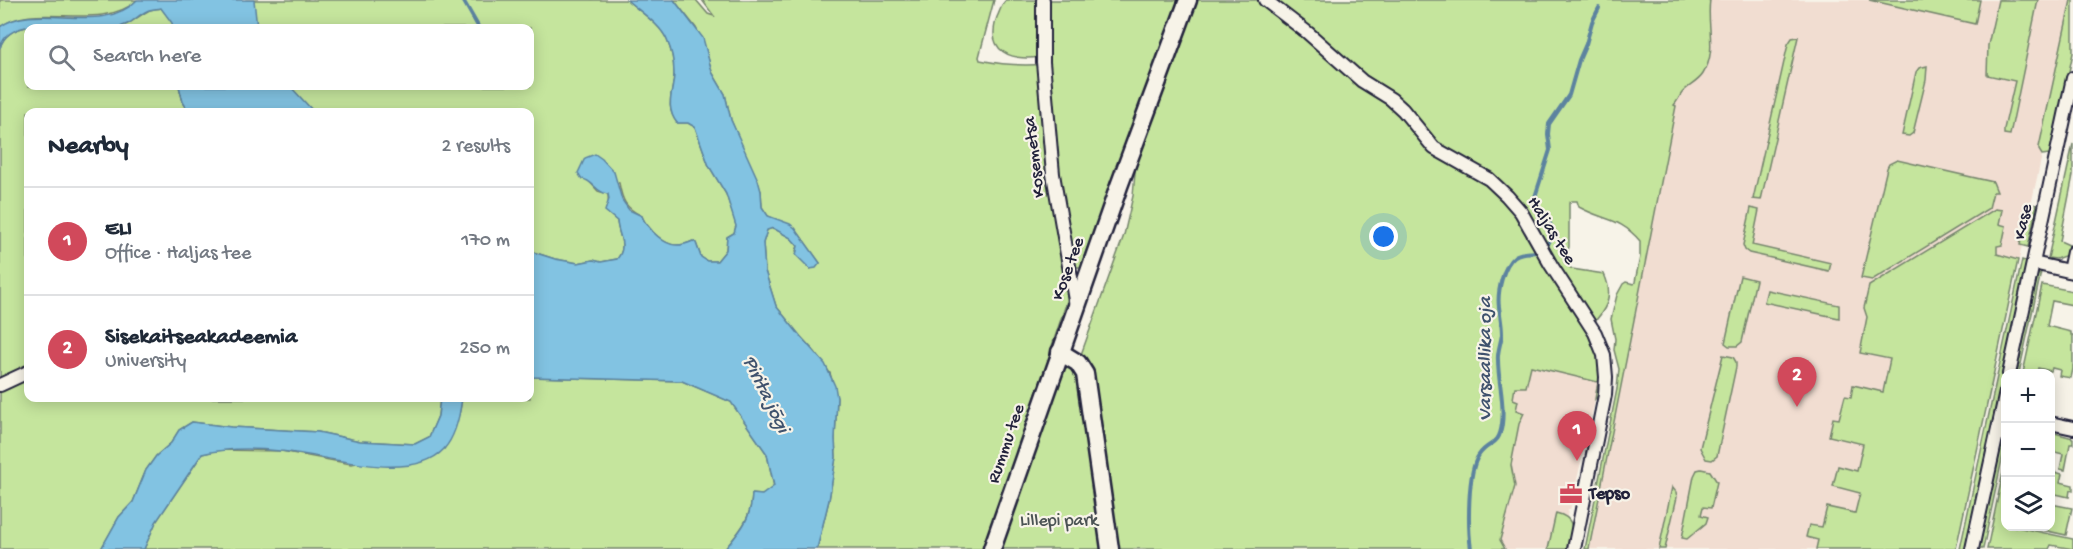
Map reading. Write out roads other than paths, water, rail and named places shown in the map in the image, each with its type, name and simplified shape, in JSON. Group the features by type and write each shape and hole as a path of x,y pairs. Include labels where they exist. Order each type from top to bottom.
{"main road":[{"name":"Kose tee","path":"1060,352 1188,0"},
{"name":"Rummu tee","path":"992,549 1060,352"},
{"path":"1060,352 1078,363 1085,374 1110,549"}],"street":[{"name":"Kosemetsa","path":"1042,0 1043,62 1053,174 1076,308"},
{"name":"Haljas tee","path":"1265,0 1308,33 1362,81 1391,99 1434,148 1489,179 1507,196 1521,212 1551,265 1595,333 1604,356 1605,395 1574,549"},
{"name":"Kase","path":"2010,369 2073,78"},
{"path":"2033,263 2071,271 2073,252"},
{"path":"0,385 24,374"},
{"path":"1972,549 2001,423"},
{"path":"2055,424 2073,428"}],"water":[{"path":"137,0 254,0 257,24 172,24 161,8 147,11 127,24 24,24 24,28 6,36 0,48 0,27 15,20 50,16 88,18 123,11"},
{"name":"Pirita jõgi","path":"627,0 674,0 703,38 712,72 725,94 731,120 758,180 762,207 768,216 795,228 820,263 816,268 810,269 796,255 798,246 791,238 773,228 767,230 763,243 765,271 776,306 825,364 835,386 837,398 836,457 829,500 817,549 725,549 747,518 752,494 762,495 774,486 767,454 731,402 682,381 534,377 534,252 578,263 617,259 622,250 617,221 605,211 609,199 608,194 582,179 578,173 585,158 595,154 602,159 614,172 622,200 629,210 642,216 647,225 667,243 681,245 693,241 701,257 707,261 717,261 726,250 727,237 734,233 736,226 726,194 709,166 695,127 688,123 677,123 673,117 670,104 674,80 671,52 664,34 655,23"},
{"path":"180,90 294,90 310,108 187,108"},
{"path":"440,402 461,402 452,438 444,449 429,460 410,465 365,465 261,449 202,454 156,522 144,549 101,549 119,517 133,502 146,470 156,456 171,443 179,430 192,422 231,427 318,432 360,441 415,444 429,437 438,416"}],"waterway":[{"path":"463,0 477,24"},
{"name":"Varsaallika oja","path":"1547,246 1554,232 1549,222 1536,209 1534,200 1550,150 1549,124 1569,95 1592,22 1599,8"},
{"name":"Varsaallika oja","path":"1471,549 1469,515 1472,474 1479,455 1499,437 1502,424 1503,408 1498,357 1502,334 1500,287 1504,272 1515,256 1537,252"}],"place":[{"name":"Sisekaitseakadeemia","path":"1797,407"},
{"name":"ELI","path":"1577,461"},
{"name":"Tepso","path":"1571,494"}],"park label":[{"name":"Lillepi park","path":"1059,521"}]}
